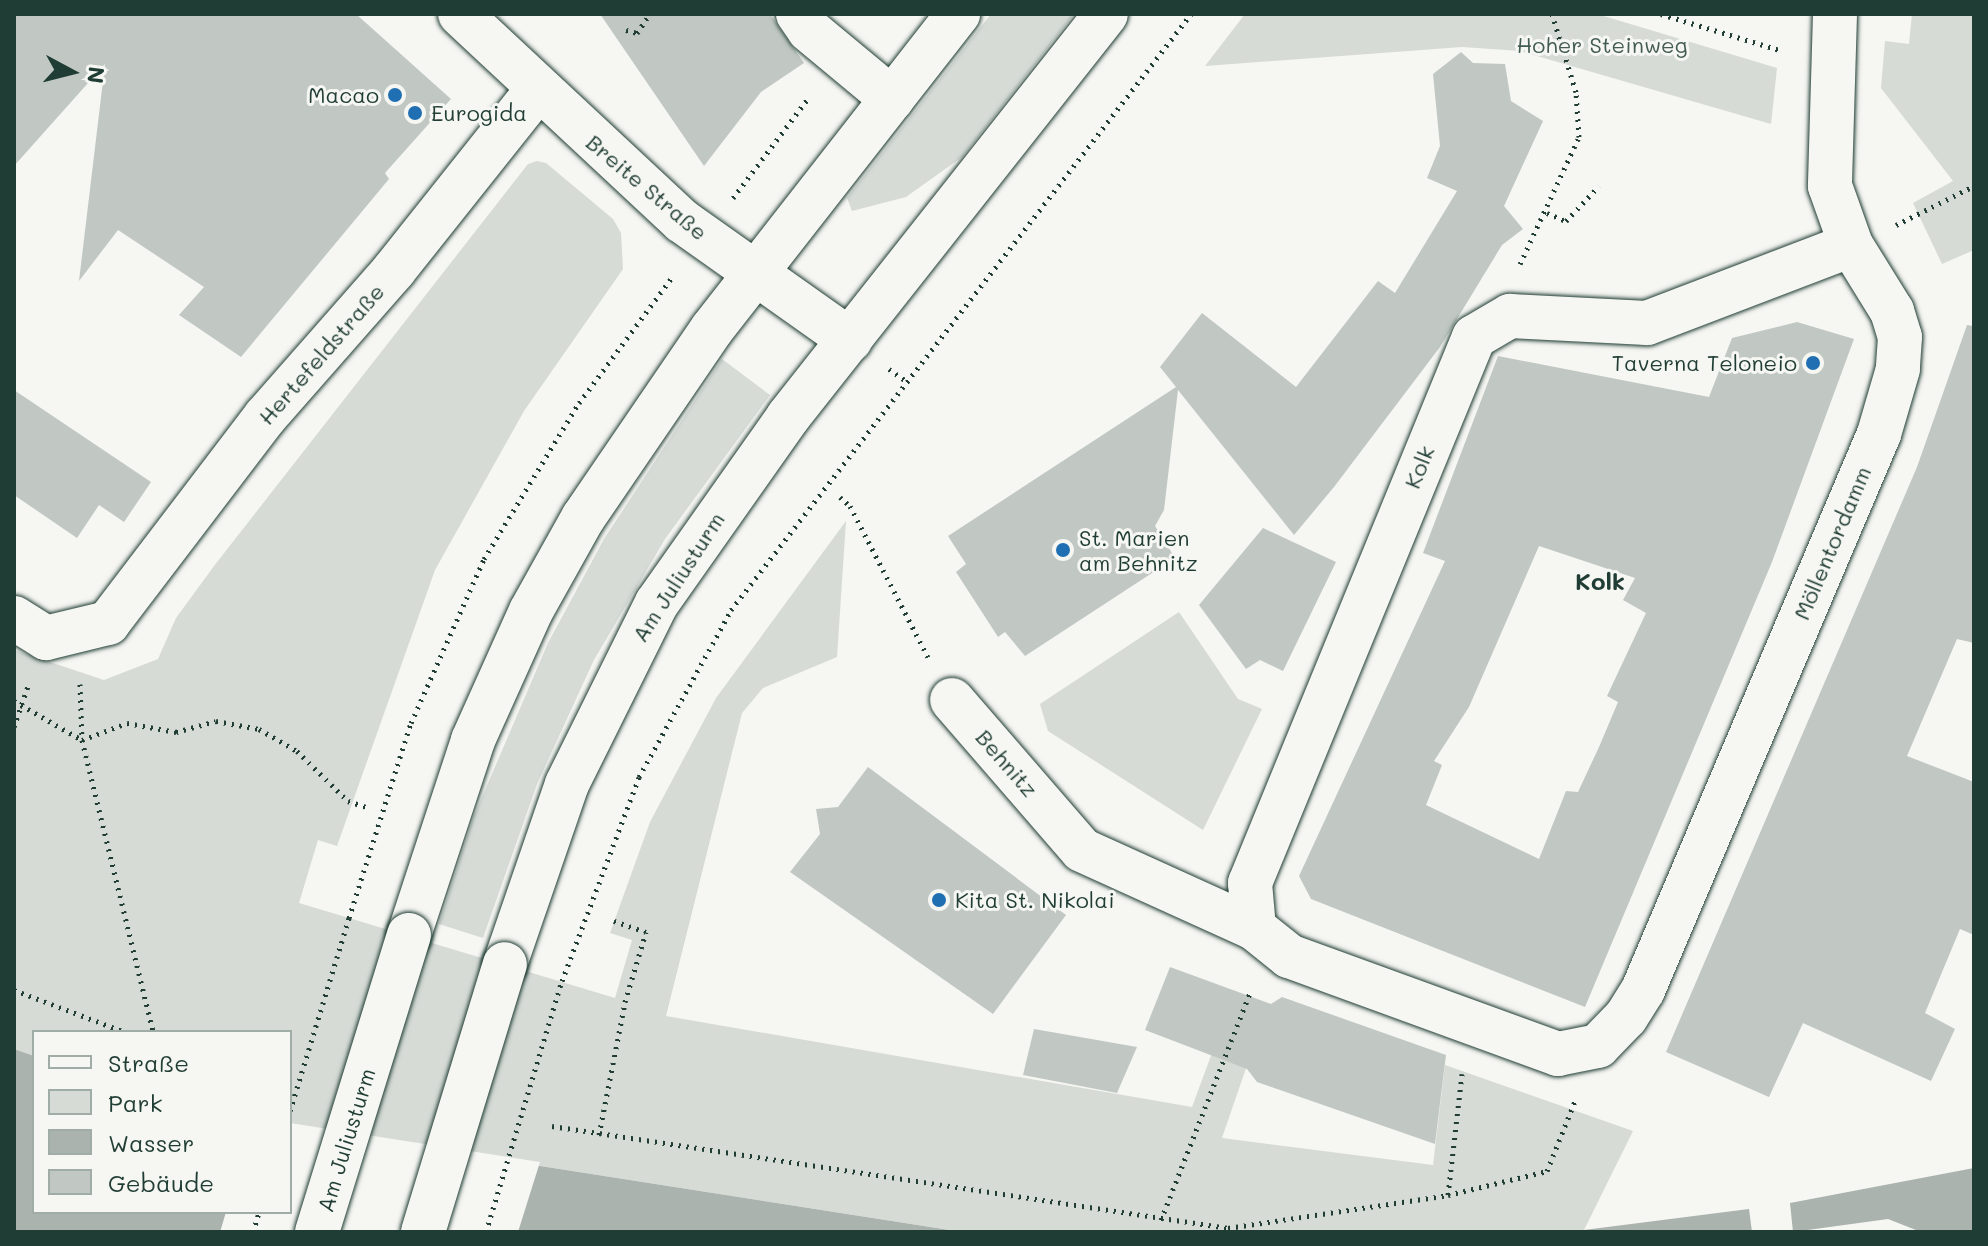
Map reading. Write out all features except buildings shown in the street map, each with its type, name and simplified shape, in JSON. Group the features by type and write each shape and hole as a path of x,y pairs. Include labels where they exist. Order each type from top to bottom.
{"street":[{"name":"Breite Straße","path":"460,14 682,221 758,271 850,340"},
{"path":"798,14 809,30 892,99"},
{"name":"Am Juliusturm","path":"317,1232 473,740 531,611 636,437 758,271 958,14"},
{"name":"Am Juliusturm","path":"423,1232 505,964 567,784 614,680 696,545 850,340 1106,14"},
{"name":"Möllentordamm","path":"1272,968 1558,1054 1598,1046 1643,990 1879,434 1898,369 1900,337 1892,311 1851,245 1830,186 1835,14"},
{"name":"Hertefeldstraße","path":"94,629 265,417 394,270 538,89"},
{"name":"Kolk","path":"1254,928 1250,883 1474,337 1510,316 1647,323 1851,245"},
{"path":"14,618 46,638 94,629"},
{"name":"Behnitz","path":"952,700 1082,850 1254,928"},
{"path":"1254,928 1272,968"}],"path":[{"path":"626,30 637,33 650,14"},
{"path":"486,1232 562,981 639,777 731,610 1191,14"},
{"path":"1520,265 1547,213 1579,137 1576,92 1552,14"},
{"path":"1661,14 1792,54"},
{"path":"1547,213 1566,221 1599,186"},
{"path":"1907,220 1974,186"},
{"path":"840,497 850,506 952,700"},
{"path":"94,629 82,740 153,1030"},
{"path":"14,701 82,740"},
{"path":"82,740 127,723 176,732 216,721 259,729 297,751 348,801 369,808"},
{"path":"292,1104 349,918"},
{"path":"599,1135 625,1002 646,932 614,921"},
{"path":"1161,1220 1272,968"},
{"path":"14,990 120,1030"},
{"path":"1448,1195 1462,1069"},
{"path":"552,1126 1228,1228 1448,1195 1547,1171 1578,1094"}],"green space":[{"path":"991,14 1074,14 962,157 906,197 852,211 847,198"},
{"name":"Hoher Steinweg","path":"1245,14 1597,14 1777,68 1771,124 1520,51 1462,47 1205,66"},
{"path":"1912,14 1974,14 1974,250 1942,264 1913,203 1953,181 1881,88 1885,41 1909,44"},
{"path":"537,161 546,163 613,219 621,233 623,269 524,411 435,570 337,846 318,840 299,903 615,998 632,940 610,933 650,822 716,698 846,521 837,657 763,688 742,713 666,1016 1192,1107 1235,991 1267,1007 1222,1138 1433,1165 1445,1065 1633,1131 1584,1230 962,1232 292,1127 292,1030 32,1030 32,1055 14,1049 14,650 104,680 158,659 176,618 214,566 528,164"},
{"path":"722,359 770,395 665,539 594,660 537,784 483,938 439,924 474,816 548,643 604,539"},
{"path":"1179,612 1238,699 1262,709 1203,830 1048,731 1040,704"}],"water":[{"path":"14,1049 32,1055 32,1214 292,1214 292,1127 962,1232 14,1232"},
{"path":"1974,1168 1974,1232 1921,1232 1888,1219 1793,1232 1790,1203"},
{"path":"1749,1209 1752,1232 1572,1232 1584,1230"}],"pier":[{"path":"292,1123 540,1162 518,1232 220,1232 225,1214 292,1214"}],"place":[{"name":"Macao","path":"395,95"},
{"name":"Eurogida","path":"415,113"},
{"name":"Taverna Teloneio","path":"1813,363"},
{"name":"St. Marien am Behnitz","path":"1063,550"},
{"name":"Kita St. Nikolai","path":"939,900"}],"district":[{"name":"Kolk","path":"1600,581"}]}
